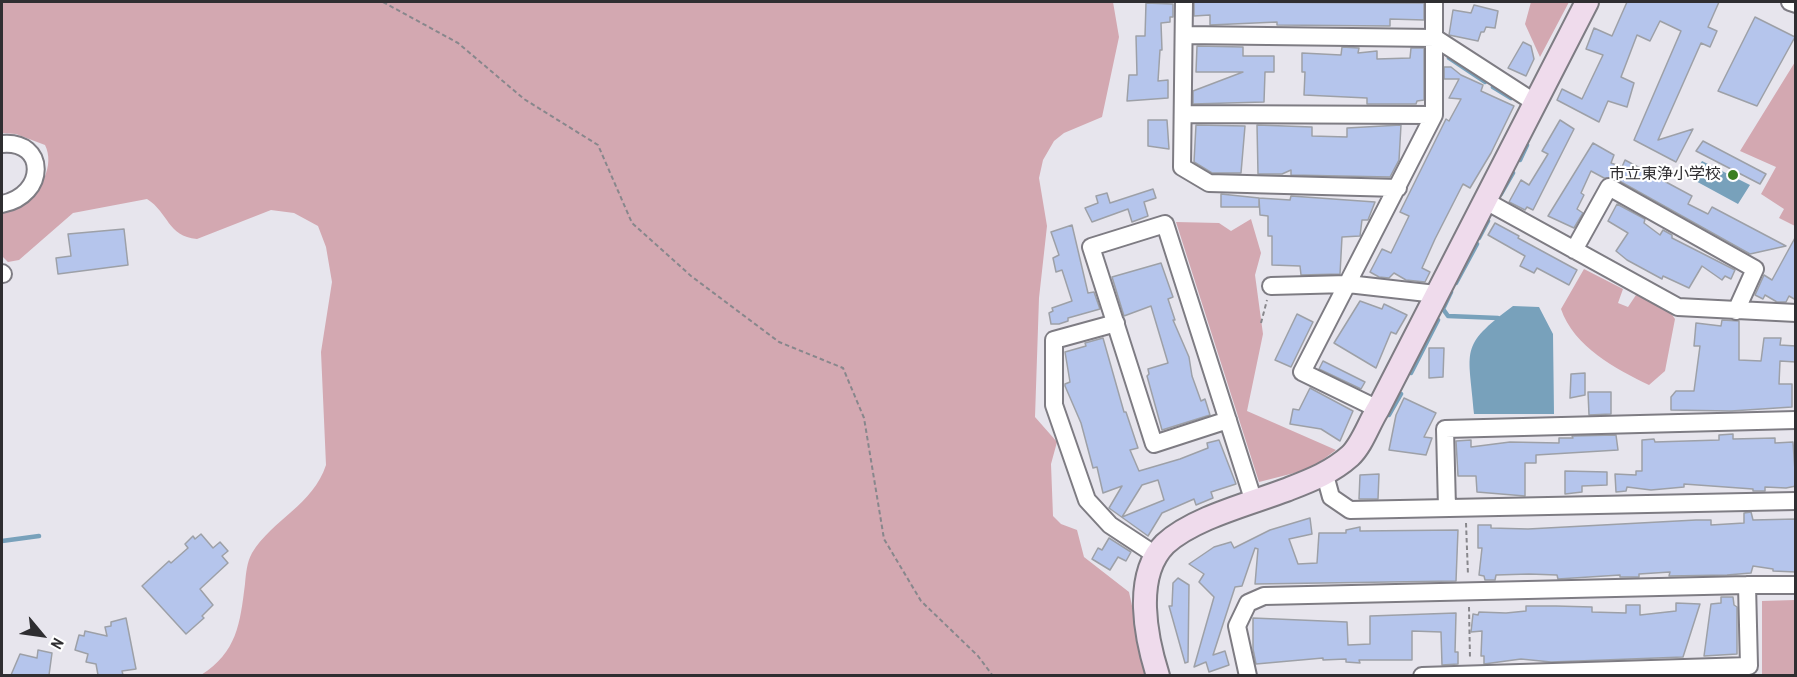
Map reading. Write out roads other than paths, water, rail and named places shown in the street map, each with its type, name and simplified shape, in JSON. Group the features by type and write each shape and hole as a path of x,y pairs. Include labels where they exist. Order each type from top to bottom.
{"street":[{"path":"1184,2 1182,167 1209,183 1398,188"},
{"path":"1378,409 1302,372 1434,115 1434,2"},
{"path":"1158,675 1146,619 1146,583 1157,556 1165,544 1192,526 1325,475 1351,455 1378,409 1587,2"},
{"path":"1790,2 1796,4"},
{"path":"1184,35 1435,38 1534,102"},
{"path":"1183,114 1434,115"},
{"path":"2,144 12,143 25,150 35,161 37,172 31,187 16,201 2,204"},
{"path":"1574,250 1609,187 1755,269 1736,311"},
{"path":"1484,200 1678,307 1796,313"},
{"path":"1227,420 1154,444 1092,247 1165,224 1254,502"},
{"path":"1271,286 1348,284 1436,294"},
{"path":"1116,323 1054,340 1054,405 1087,500 1110,525 1157,556"},
{"path":"1447,508 1445,429 1796,420"},
{"path":"1325,475 1331,497 1350,510 1796,501"},
{"path":"1422,675 1749,666 1747,585"},
{"path":"1248,675 1237,626 1248,603 1264,596 1796,585"}],"water":[{"path":"1702,161 1750,185 1738,204 1692,179"},
{"path":"1513,306 1539,307 1553,334 1554,414 1474,414 1470,375 1471,351 1483,331"}],"waterway":[{"path":"1449,58 1485,82"},
{"path":"1493,87 1511,98"},
{"path":"1520,160 1527,145"},
{"path":"1501,194 1513,173"},
{"path":"1479,238 1488,221"},
{"path":"1456,283 1477,244"},
{"path":"1451,292 1443,309 1448,316 1498,318"},
{"path":"1411,373 1438,320"},
{"path":"1389,415 1401,394"},
{"path":"2,541 39,536"}],"place":[{"name":"市立東浄小学校","path":"1733,175"}]}
